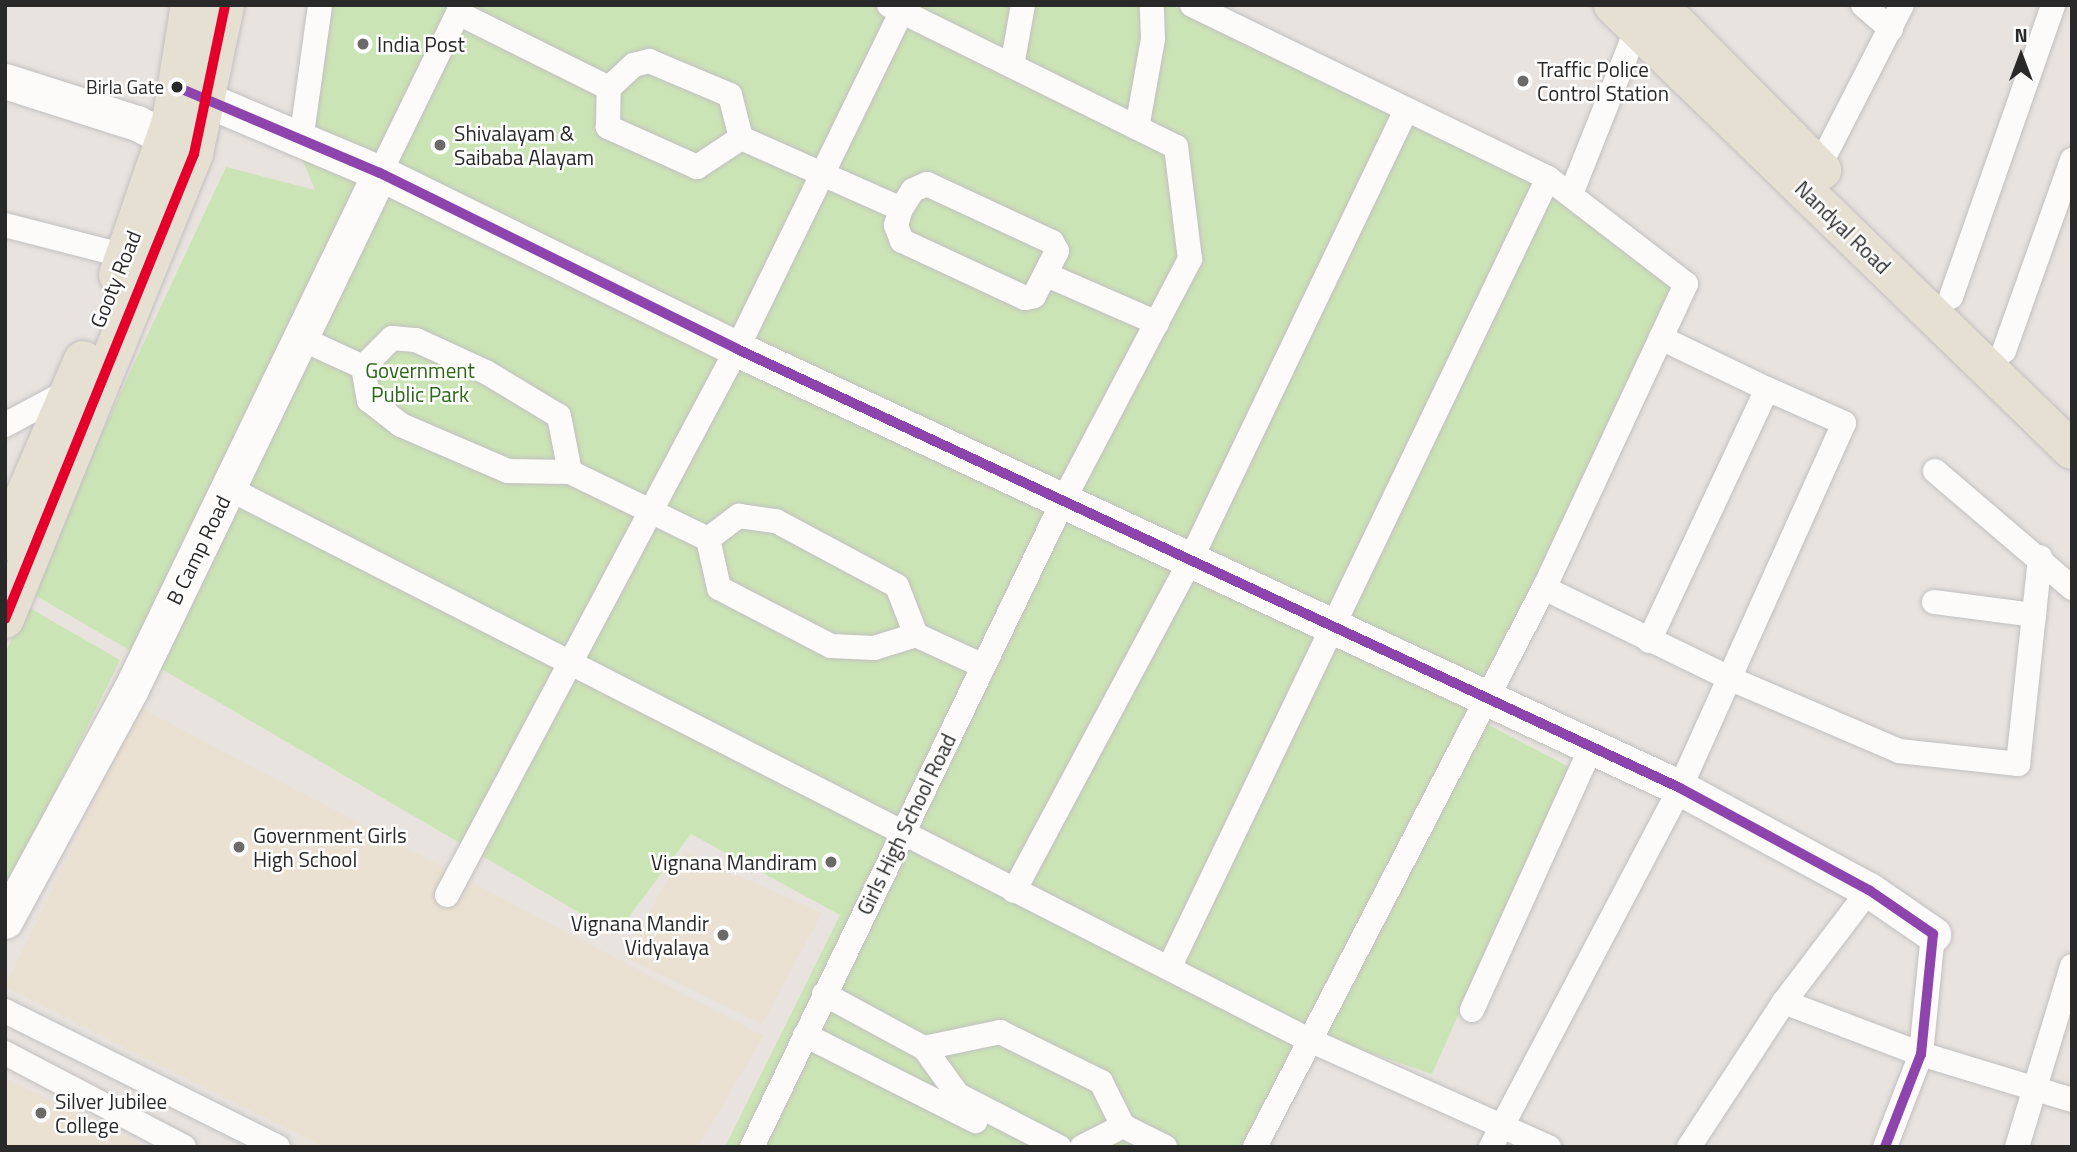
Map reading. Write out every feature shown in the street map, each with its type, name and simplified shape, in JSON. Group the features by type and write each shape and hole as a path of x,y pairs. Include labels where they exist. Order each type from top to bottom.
{"main road":[{"name":"Gooty Road","path":"190,5 193,96"},
{"name":"Gooty Road","path":"5,541 126,256 166,138 193,96 225,5"},
{"name":"Nandyal Road","path":"1636,13 1819,167 2004,351 2072,414"},
{"name":"Nandyal Road","path":"1636,13 2072,450"},
{"name":"Gooty Road","path":"5,619 166,138"},
{"path":"5,481 71,390"}],"street":[{"path":"301,141 320,5"},
{"path":"1012,66 1023,5"},
{"path":"447,895 737,349 899,7 1138,128 1153,39 1152,5"},
{"path":"1192,5 1332,69 1405,113 1548,178 1686,284 1544,588 1307,1039 1264,1144"},
{"path":"1863,5 1891,30"},
{"path":"1819,167 1902,5"},
{"path":"1951,297 2053,5"},
{"path":"380,173 460,9 609,88"},
{"path":"1571,194 1636,13"},
{"path":"649,61 730,95 741,138 697,167 608,127 609,88 634,65 649,61"},
{"path":"5,80 166,138"},
{"path":"193,96 380,173 737,349 1680,788 1869,890 1933,934 1921,1054 1885,1147"},
{"path":"1014,891 1189,561 1405,113"},
{"name":"Girls High School Road","path":"755,1146 824,995 1063,501 1189,259 1191,242 1176,146 1138,128"},
{"path":"741,138 901,209"},
{"path":"2004,351 2066,202 2072,160"},
{"name":"B Camp Road","path":"5,921 130,691 380,173"},
{"path":"1170,968 1330,626 1548,178"},
{"path":"927,184 1052,242 1057,251 1034,296 1024,298 902,241 896,225 901,209 913,190 927,184"},
{"path":"5,225 126,256"},
{"path":"1047,275 1157,323"},
{"path":"300,338 363,367"},
{"path":"363,367 392,338 416,340 486,372 559,416 570,472"},
{"path":"1495,1136 1680,788 1844,424 1661,338"},
{"path":"363,367 369,400 401,425 508,471 570,472 708,539"},
{"path":"1649,641 1767,389"},
{"path":"5,425 71,390"},
{"path":"1935,471 2040,557 2072,588"},
{"path":"228,488 572,662 901,835 1170,968 1495,1136 1549,1147"},
{"path":"708,539 739,516 776,521 897,586 916,635"},
{"path":"708,539 719,588 831,646 874,648 916,635 983,666"},
{"path":"1544,588 1731,679 1899,751 2018,764 2040,557"},
{"path":"1934,602 2034,615"},
{"path":"1472,1010 1591,748"},
{"path":"1689,1147 1784,1002 1869,890"},
{"path":"2017,1147 2072,966"},
{"path":"824,995 924,1048 958,1095 1059,1147"},
{"path":"1784,1002 1921,1054 2072,1100"},
{"path":"5,1012 278,1147"},
{"path":"924,1048 1000,1032 1101,1082 1123,1126 1165,1147"},
{"path":"805,1035 1026,1147"},
{"path":"5,1053 184,1147"},
{"path":"1082,1147 1123,1126"}],"shaded area":[{"name":"Government Girls High School","path":"139,707 764,1036 698,1147 324,1147 5,987"},
{"name":"Vignana Mandir Vidyalaya","path":"684,851 822,913 762,1024 624,957"},
{"name":"Silver Jubilee College","path":"5,1078 147,1147 5,1147"}],"green space":[{"name":"Government Public Park","path":"323,5 1171,5 1550,187 1676,286 1470,715 1569,767 1432,1074 1304,1030 1246,1147 725,1147 840,915 691,834 616,934 28,591 226,167 315,190 300,154"},
{"path":"28,607 120,660 5,895 5,653"}],"transit line":[{"path":"5,619 194,154 225,5"},
{"path":"177,87 380,173 737,349 1680,788 1869,890 1933,934 1921,1054 1885,1147"}],"place":[{"name":"India Post","path":"363,44"},
{"name":"Traffic Police Control Station","path":"1523,81"},
{"name":"Birla Gate","path":"177,87"},
{"name":"Shivalayam & Saibaba Alayam","path":"440,145"},
{"name":"Government Girls High School","path":"239,847"},
{"name":"Vignana Mandiram","path":"831,862"},
{"name":"Vignana Mandir Vidyalaya","path":"723,935"},
{"name":"Silver Jubilee College","path":"41,1113"}]}
